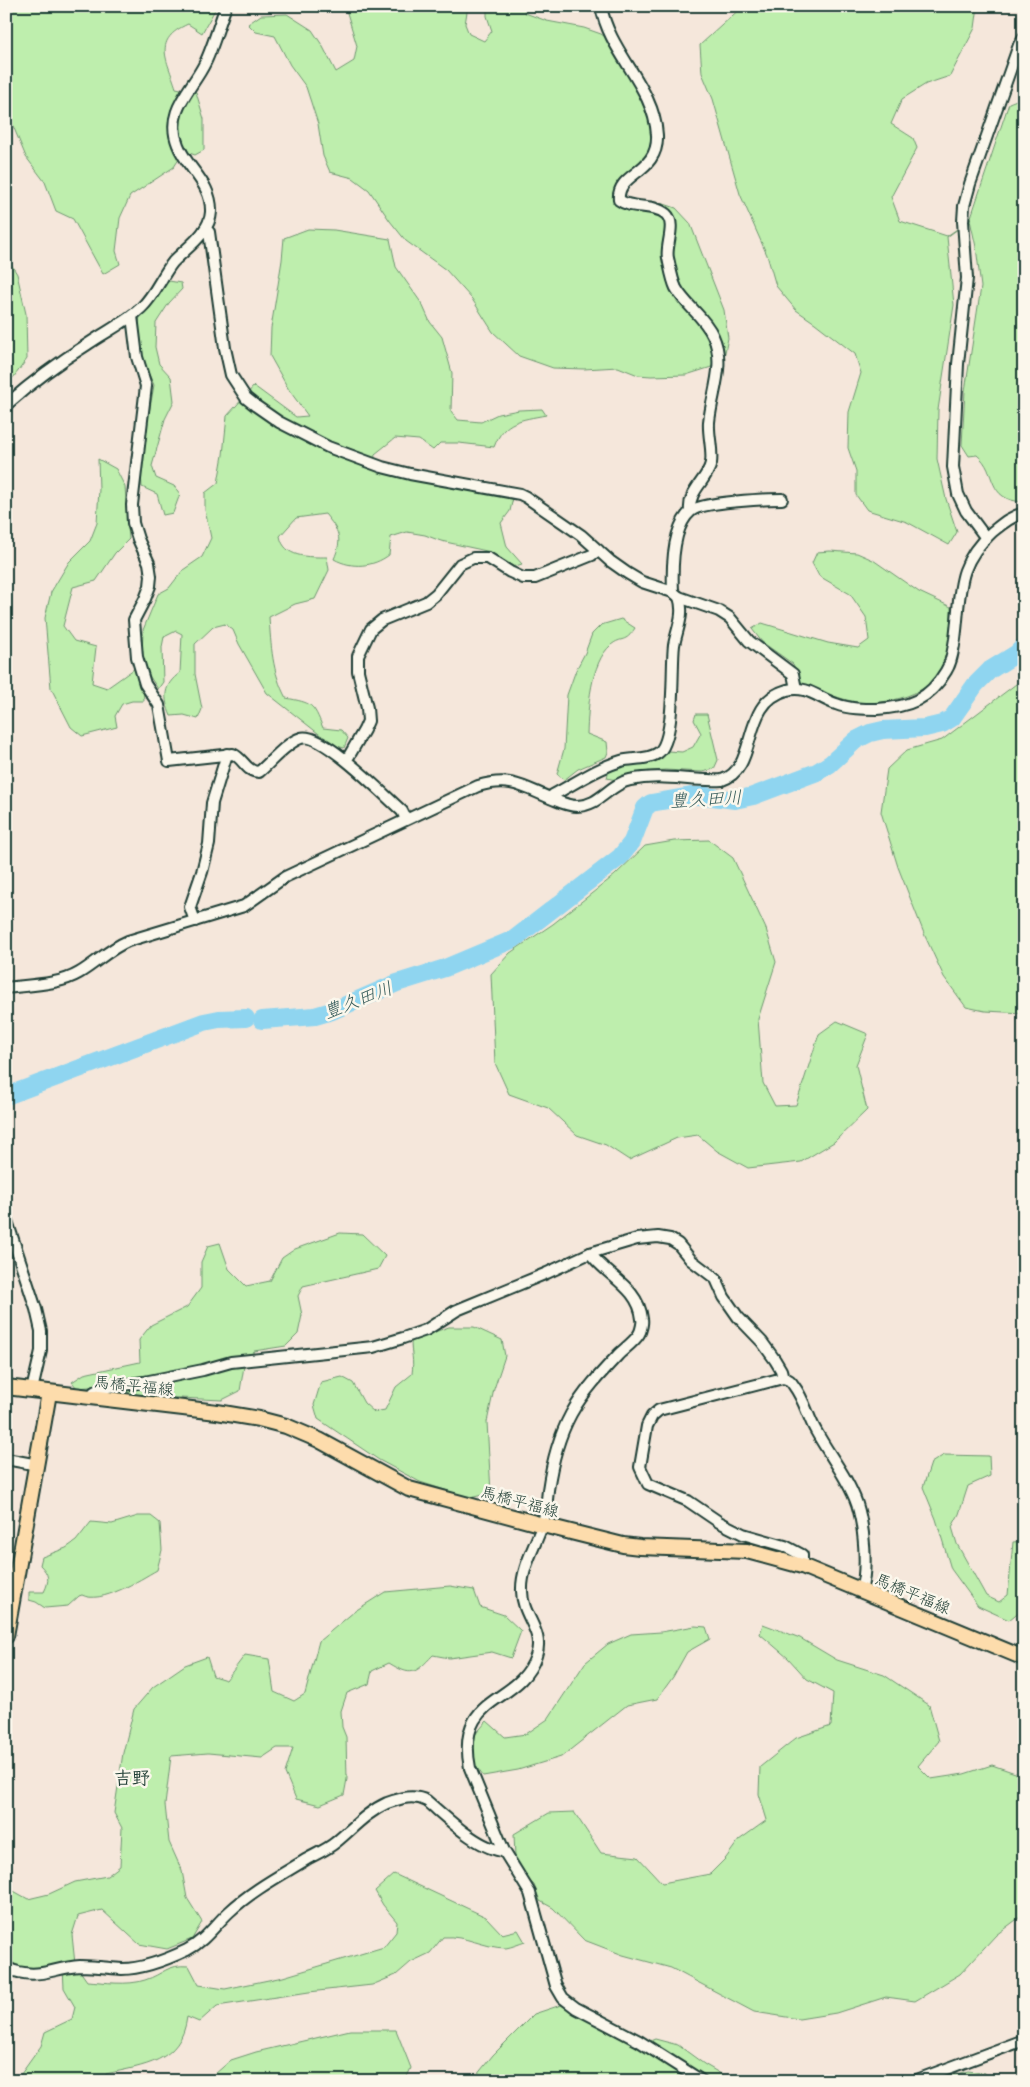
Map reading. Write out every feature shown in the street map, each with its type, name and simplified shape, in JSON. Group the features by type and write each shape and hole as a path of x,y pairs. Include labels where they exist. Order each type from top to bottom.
{"main road":[{"name":"馬橋平福線","path":"6,1387 217,1412 286,1426 319,1440 409,1489 543,1525 632,1546 747,1551 802,1566 1024,1658"},
{"path":"6,1636 50,1393"}],"street":[{"path":"6,405 22,391 88,343 132,316 153,295 172,263 205,229 211,211 209,196 204,183 178,145 174,129 181,99 205,63 226,6"},
{"path":"551,798 553,795 610,765 649,756 657,753 664,746 673,684 674,644 682,614 676,594 673,553 680,530 690,511 694,490 710,465 709,421 720,364 713,336 701,316 675,286 667,256 670,220 665,214 654,209 624,204 619,200 618,192 623,184 653,158 657,136 645,92 606,26 601,6"},
{"path":"986,538 966,511 958,494 953,467 958,364 967,278 963,221 964,206 1019,45 1024,37"},
{"path":"205,229 209,232 223,339 230,375 246,398 256,406 303,435 328,447 382,467 520,494 581,535 627,573 642,582 719,611 730,618 749,641 792,674 796,688"},
{"path":"132,316 137,357 146,386 132,505 133,523 149,563 151,576 150,586 134,620 137,657 145,684 159,705 170,761 233,754 240,757 252,772 259,772 301,737 311,738 345,759 402,810 406,819"},
{"path":"690,511 704,506 782,499"},
{"path":"6,988 70,978 80,973 114,947 140,937 244,906 285,877 478,786 493,782 508,782 526,787 565,804 582,806 596,801 611,788 631,780 668,776 713,781 730,778 743,760 756,717 764,704 775,695 796,688 804,689 844,707 865,709 905,706 928,694 947,670 953,653 965,565 986,538 1008,518 1024,512"},
{"path":"345,759 349,756 368,721 367,708 358,671 358,656 371,629 382,620 426,602 436,594 460,564 473,558 488,558 523,578 535,578 592,555 598,550"},
{"path":"195,921 190,907 209,844 212,803 227,754"},
{"path":"6,1218 42,1331 41,1351 32,1390"},
{"path":"90,1398 100,1388 144,1382 203,1370 231,1362 372,1347 426,1330 458,1310 547,1273 590,1252 637,1240 658,1237 670,1238 700,1268 710,1272 738,1317 762,1342 775,1360 783,1378"},
{"path":"590,1252 596,1262 627,1286 638,1304 642,1320 640,1333 598,1375 574,1409 561,1434 553,1460 543,1525 523,1579 522,1592 526,1614 537,1635 539,1646 535,1658 516,1684 491,1701 479,1713 471,1726 467,1743 470,1768 504,1851 530,1894 556,1986 563,1998 576,2008 639,2041 702,2081"},
{"path":"802,1566 802,1555 785,1546 742,1534 688,1502 648,1484 643,1477 640,1467 647,1426 652,1416 659,1410 783,1378 789,1379 796,1388 816,1431 857,1504 861,1523 865,1579 861,1590"},
{"path":"6,1460 38,1465"},
{"path":"6,1968 24,1974 45,1974 79,1966 123,1969 162,1960 187,1950 202,1942 229,1912 266,1884 336,1842 349,1828 372,1811 388,1803 410,1797 419,1797 427,1801 484,1845 497,1851 504,1851"},
{"path":"914,2081 1024,2040"}],"green space":[{"path":"6,6 217,6 202,33 188,24 177,30 170,37 165,51 176,88 196,92 204,119 204,150 195,155 184,151 174,167 130,196 120,218 116,251 120,264 103,274 73,219 56,211 45,182 26,157 6,109"},
{"path":"345,6 468,6 465,24 469,34 484,41 492,31 487,16 487,6 523,6 525,13 547,21 584,28 601,34 625,50 637,67 650,94 653,127 651,146 646,158 617,188 627,207 651,201 664,204 676,208 690,223 724,310 728,338 724,357 718,365 686,375 651,376 638,375 618,367 553,368 519,356 493,332 472,299 446,270 406,241 369,190 353,178 330,172 323,156 318,124 306,87 290,65 275,36 256,32 248,24 261,15 287,14 312,30 336,72 354,61 357,46"},
{"path":"743,6 978,6 975,28 950,76 926,84 902,99 891,124 913,138 917,148 891,197 900,221 947,236 970,220 947,237 954,305 938,410 937,459 946,499 957,532 949,545 907,522 867,510 856,495 856,471 848,448 849,412 861,373 855,354 796,310 776,286 767,255 740,194 713,99 702,73 700,45"},
{"path":"1024,97 1024,502 1003,496 998,491 983,462 977,455 969,456 962,445 965,391 981,287 976,247 970,220 1009,103"},
{"path":"308,229 334,230 390,239 396,267 422,304 430,322 442,337 452,373 451,411 458,420 481,422 498,414 519,410 542,409 546,415 521,420 508,426 498,438 494,447 440,443 433,450 419,440 395,438 375,454 374,468 405,479 454,485 513,498 510,511 501,523 507,547 522,564 512,567 491,552 407,532 391,537 389,555 383,559 362,565 348,564 334,559 339,540 338,535 334,525 325,514 296,518 280,536 286,549 298,555 327,557 329,570 315,599 295,604 269,617 273,659 281,688 286,698 301,701 314,709 323,728 341,730 348,738 344,748 333,745 267,693 233,630 225,624 213,627 195,644 195,674 202,709 198,719 184,715 171,716 166,698 170,682 180,673 182,634 176,631 164,637 162,647 163,682 158,689 150,677 142,654 143,630 158,594 169,588 183,570 202,557 211,538 205,510 205,493 218,483 227,416 254,386 296,417 308,416 289,390 270,356 271,328 284,238"},
{"path":"6,256 17,274 26,314 27,359 13,378 6,378"},
{"path":"169,281 181,283 182,289 169,303 156,323 155,347 159,364 171,377 174,401 165,419 152,466 156,478 174,486 180,494 173,513 163,515 157,494 142,487 141,474 145,436 154,385 143,362 138,330 140,316 154,302"},
{"path":"98,459 116,469 125,487 129,539 115,553 96,581 73,587 63,626 74,641 96,647 92,683 107,688 134,669 143,686 144,701 132,701 122,704 115,716 117,727 82,736 71,727 51,688 45,618 51,592 69,562 90,541 97,523"},
{"path":"817,552 857,553 873,560 919,592 951,607 950,640 945,663 934,680 925,688 901,698 875,702 851,701 832,695 801,682 793,664 762,642 752,629 762,623 828,643 858,648 869,640 866,617 850,594 819,576 812,563"},
{"path":"621,619 635,628 629,636 615,642 604,653 594,674 588,712 587,734 607,742 608,752 606,757 578,769 564,780 557,774 564,749 567,695 592,634 601,625"},
{"path":"1024,678 1024,1013 985,1011 966,1007 944,977 925,936 898,867 881,812 887,769 907,750 942,740"},
{"path":"696,714 707,714 718,760 714,769 703,772 665,770 641,772 616,780 607,778 609,770 630,763 652,760 668,751 682,752 693,747 701,733 694,720"},
{"path":"709,840 733,858 766,929 776,962 758,1019 763,1083 775,1106 796,1105 819,1034 837,1021 868,1034 856,1065 867,1110 834,1142 801,1162 748,1168 717,1151 698,1135 677,1138 629,1160 606,1145 577,1135 548,1108 509,1094 495,1063 491,974 510,953 553,924 615,875 645,846 674,841"},
{"path":"340,1233 362,1234 385,1256 378,1269 303,1286 298,1296 302,1315 298,1334 286,1346 254,1351 244,1366 240,1391 222,1400 117,1395 100,1386 77,1388 72,1382 84,1374 140,1362 139,1340 151,1325 187,1307 201,1288 201,1262 208,1246 220,1243 229,1269 246,1286 270,1281 282,1258 295,1249"},
{"path":"449,1327 474,1327 502,1340 505,1356 494,1389 487,1422 491,1493 470,1498 420,1482 379,1460 318,1419 314,1405 321,1382 342,1377 353,1383 364,1403 374,1412 385,1410 396,1387 412,1374 411,1340"},
{"path":"944,1455 989,1456 990,1476 968,1486 959,1514 952,1527 957,1544 986,1596 999,1602 1008,1595 1013,1542 1023,1541 1021,1610 1009,1620 978,1606 951,1569 936,1519 923,1487 931,1463"},
{"path":"138,1516 151,1516 160,1523 162,1550 157,1570 109,1594 99,1597 79,1596 68,1606 45,1608 29,1600 29,1592 44,1592 47,1584 47,1574 40,1565 42,1557 66,1548 76,1541 91,1522 112,1524"},
{"path":"450,1586 474,1590 480,1607 504,1615 521,1631 511,1658 492,1652 449,1658 433,1655 417,1670 408,1672 389,1663 372,1671 369,1684 347,1693 341,1711 342,1727 346,1737 347,1779 344,1795 320,1805 296,1799 285,1773 293,1748 277,1748 262,1758 208,1753 171,1756 165,1805 169,1842 182,1871 187,1898 202,1922 192,1939 167,1949 139,1944 102,1910 78,1916 72,1935 75,1964 87,1981 109,1983 138,1982 176,1966 189,1966 199,1985 225,1989 283,1977 384,1947 396,1932 397,1922 383,1905 375,1891 394,1874 486,1917 502,1934 518,1930 525,1942 506,1948 459,1938 443,1937 430,1953 411,1962 396,1975 372,1985 309,1992 217,2006 199,2022 187,2017 177,2044 169,2053 147,2064 106,2074 106,2081 16,2081 41,2046 45,2032 72,2019 75,2007 64,1988 63,1967 24,1968 6,1960 6,1876 10,1889 28,1899 49,1894 75,1882 107,1876 120,1866 122,1828 114,1813 123,1753 134,1709 153,1687 185,1665 207,1657 213,1676 226,1680 245,1655 269,1659 274,1692 294,1701 305,1694 319,1641 355,1611 385,1592"},
{"path":"763,1624 800,1638 837,1660 884,1675 929,1705 939,1741 918,1766 931,1779 964,1774 992,1765 1024,1776 1024,1914 996,1935 960,1974 915,2001 886,1997 836,2013 799,2019 754,2012 671,1968 623,1955 584,1940 553,1908 540,1901 534,1885 524,1875 515,1857 514,1834 549,1813 574,1812 601,1853 638,1857 662,1883 710,1874 726,1858 739,1840 767,1820 759,1794 760,1767 796,1738 831,1726 833,1693 807,1679 788,1658 760,1634"},
{"path":"695,1626 706,1627 710,1639 687,1652 673,1677 657,1699 627,1705 561,1757 518,1770 483,1776 472,1761 472,1738 487,1721 505,1737 526,1734 548,1719 585,1663 608,1644 631,1634 661,1632"},
{"path":"561,2005 640,2045 655,2039 678,2045 704,2064 733,2081 472,2081 493,2055 534,2014"},
{"path":"350,2030 396,2030 411,2068 405,2081 207,2081 231,2060 256,2052"},
{"path":"968,2071 984,2073 989,2081 929,2081"}],"waterway":[{"name":"豊久田川","path":"262,1020 315,1016 332,1011 397,983 445,968 514,939 620,857 632,842 645,808 651,803 691,796 735,800 753,796 817,772 830,764 856,740 870,733 883,730 925,728 942,724 952,718 975,685 990,670 1016,654 1024,646"},
{"name":"豊久田川","path":"6,1096 204,1022 219,1019 246,1018"}],"district":[{"name":"吉野","path":"132,1778"}]}
